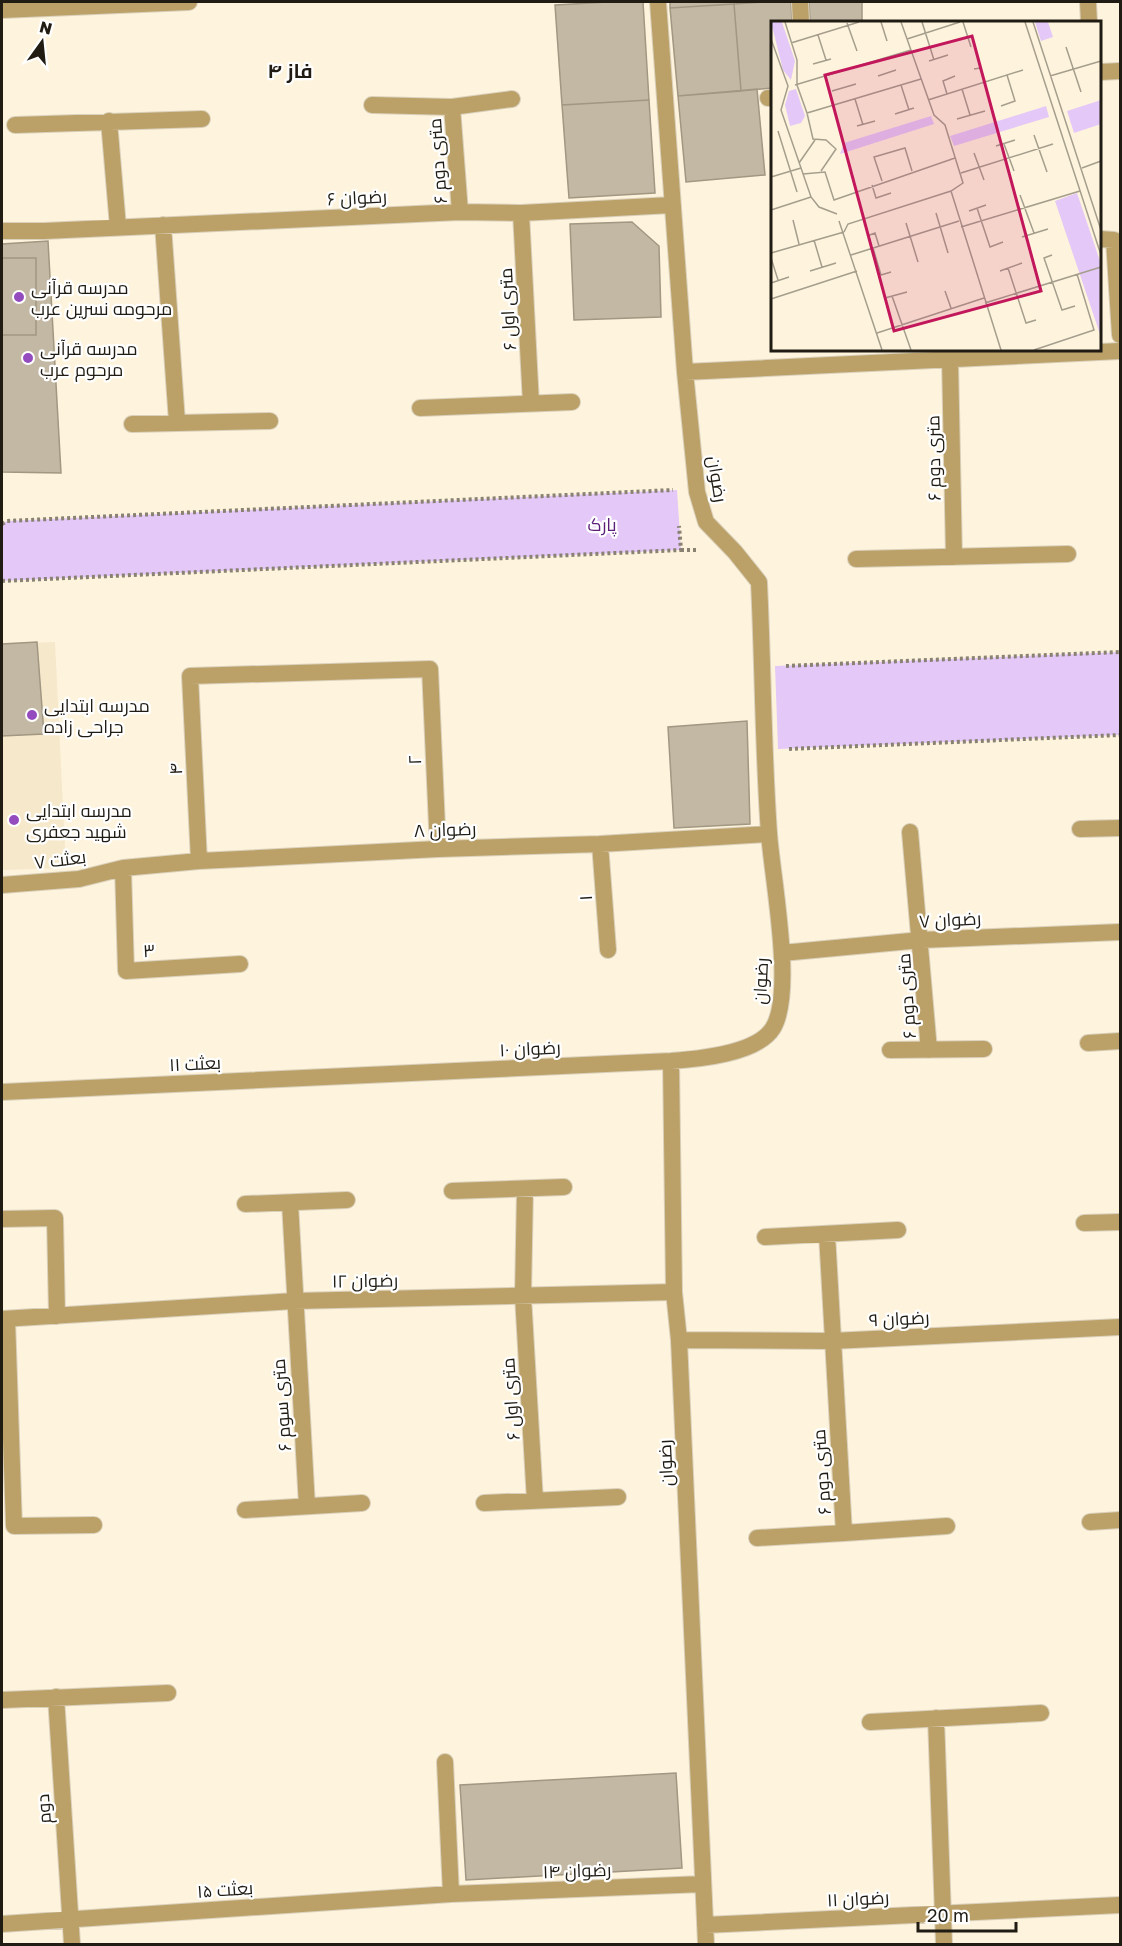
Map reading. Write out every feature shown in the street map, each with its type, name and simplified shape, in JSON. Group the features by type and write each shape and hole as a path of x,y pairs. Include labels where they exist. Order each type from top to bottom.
{"street":[{"path":"2,10 189,2"},
{"name":"رضوان","path":"658,2 685,372 697,492 706,522 735,552 759,582 769,834 782,953 780,1010 772,1029 757,1041 737,1051 711,1058 671,1061 674,1292 679,1340 706,1944"},
{"path":"800,2 801,21"},
{"path":"1088,2 1089,21"},
{"path":"1101,72 1120,71"},
{"path":"372,105 452,107 512,99"},
{"name":"۶ متری دوم","path":"452,107 460,212"},
{"path":"15,125 202,119"},
{"path":"109,121 118,227"},
{"name":"رضوان ۶","path":"2,231 460,212 521,213 672,205"},
{"name":"۶ متری اول","path":"521,213 531,404"},
{"path":"163,225 177,422"},
{"path":"1101,239 1114,240 1120,335"},
{"path":"685,372 831,357 950,359 1120,351"},
{"name":"۶ متری دوم","path":"950,359 954,557"},
{"path":"420,408 572,402"},
{"path":"132,424 270,421"},
{"path":"855,559 1068,554"},
{"name":"۲","path":"190,676 430,669 438,849"},
{"name":"۴","path":"190,676 199,861"},
{"path":"1080,829 1120,828"},
{"path":"910,832 921,940"},
{"name":"رضوان ۸","path":"123,868 199,861 438,849 600,844 769,834"},
{"name":"۱","path":"600,844 608,950"},
{"name":"بعثت ۷","path":"2,885 79,879 123,868"},
{"name":"۳","path":"123,868 126,971 240,964"},
{"name":"رضوان ۷","path":"782,953 921,940 1120,932"},
{"name":"۶ متری دوم","path":"921,940 929,1050"},
{"path":"1088,1043 1120,1041"},
{"path":"890,1050 984,1049"},
{"name":"رضوان ۱۰","path":"391,1074 671,1061"},
{"name":"بعثت ۱۱","path":"2,1092 391,1074"},
{"path":"452,1191 564,1187"},
{"path":"523,1296 525,1189"},
{"path":"245,1204 347,1200"},
{"name":"۶ متری سوم","path":"290,1203 307,1506"},
{"path":"2,1219 55,1218 57,1316"},
{"path":"1084,1223 1120,1222"},
{"path":"765,1237 898,1230"},
{"path":"827,1234 832,1341"},
{"name":"رضوان ۱۲","path":"4,1319 294,1301 674,1292"},
{"name":"۶ متری اول","path":"523,1296 535,1501"},
{"path":"4,1319 14,1526 94,1525"},
{"name":"رضوان ۹","path":"679,1340 832,1341 1120,1327"},
{"name":"۶ متری دوم","path":"832,1341 844,1533 947,1526"},
{"path":"484,1503 618,1497"},
{"path":"245,1510 362,1503"},
{"path":"1090,1522 1120,1520"},
{"path":"757,1538 844,1533"},
{"path":"3,1700 168,1693"},
{"name":"دوم","path":"56,1697 72,1944"},
{"path":"870,1722 1041,1713"},
{"path":"936,1718 944,1944"},
{"path":"445,1762 451,1894"},
{"name":"رضوان ۱۴","path":"451,1894 703,1884"},
{"name":"بعثت ۱۵","path":"2,1924 451,1894"},
{"name":"رضوان ۱۱","path":"705,1924 1120,1905"}],"path":[{"path":"2,524 7,521 653,491 697,492"},
{"path":"679,520 681,550"},
{"path":"2,581 703,550"},
{"path":"763,671 775,666 1120,652"},
{"path":"766,756 778,749 1120,735"}],"shaded area":[{"path":"55,642 66,868 2,870 2,644"}],"green space":[{"name":"پارک","path":"677,490 681,550 2,581 2,524 7,521"},
{"path":"1120,652 1120,735 778,749 775,666"}],"building":[{"path":"643,2 649,100 562,105 555,5"},
{"path":"670,2 734,2 734,4 670,8"},
{"path":"791,2 792,21 771,21 771,88 741,91 734,4"},
{"path":"809,2 862,2 862,21 810,21"},
{"path":"734,4 741,91 678,96 670,8"},
{"path":"757,89 765,175 686,182 678,96"},
{"path":"649,100 655,193 569,198 562,105"},
{"path":"632,222 659,246 661,317 574,320 570,224"},
{"name":"مدرسه قرآنی مرحوم عرب","path":"48,241 61,473 2,472 2,244"},
{"name":"مدرسه قرآنی مرحومه نسرین عرب","path":"2,258 36,258 36,335 2,335"},
{"path":"37,642 44,734 2,736 2,644"},
{"path":"747,721 750,824 674,828 668,727"},
{"path":"676,1773 682,1868 466,1880 460,1785"}],"place":[{"name":"مدرسه قرآنی مرحومه نسرین عرب","path":"19,297"},
{"name":"مدرسه قرآنی مرحوم عرب","path":"28,358"},
{"name":"مدرسه ابتدایی جراحی زاده","path":"32,715"},
{"name":"مدرسه ابتدایی شهید جعفری","path":"14,820"}],"district":[{"name":"فاز ۴","path":"290,70"}]}
